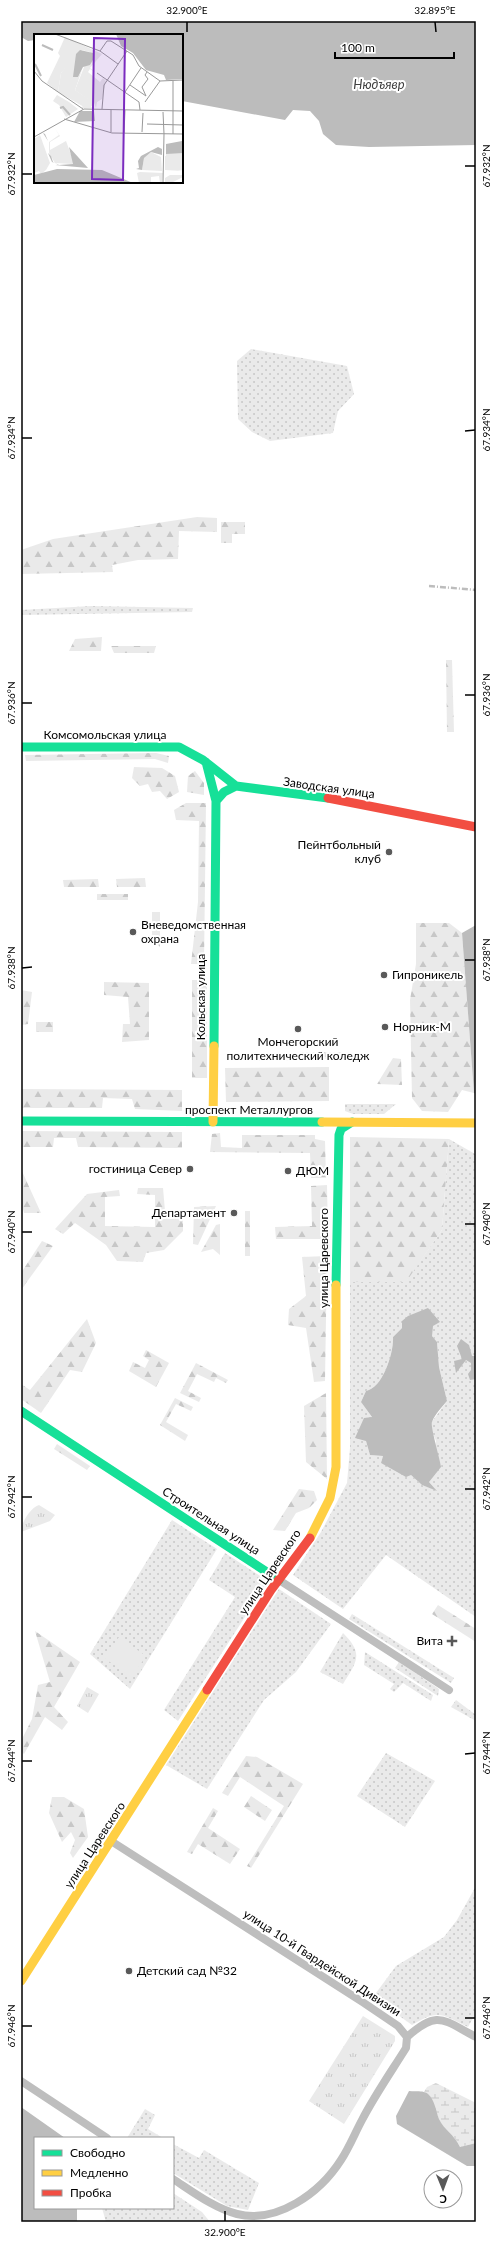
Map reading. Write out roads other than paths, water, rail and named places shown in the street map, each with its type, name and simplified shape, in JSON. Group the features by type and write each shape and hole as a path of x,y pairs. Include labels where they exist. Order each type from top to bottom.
{"street":[{"name":"Комсомольская улица","path":"21,747 169,746 188,751 206,762"},
{"path":"206,762 236,786 224,792 216,801"},
{"name":"Кольская улица","path":"206,762 216,801 213,969 213,1122"},
{"name":"Заводская улица","path":"236,786 351,801 476,827"},
{"name":"проспект Металлургов","path":"21,1121 476,1123"},
{"path":"323,1122 336,1129 339,1134"},
{"path":"339,1134 341,1129 352,1122"},
{"name":"улица Царевского","path":"21,1981 279,1580 295,1560 322,1516 334,1482 336,1441 335,1245 339,1134"},
{"name":"Строительная улица","path":"21,1411 169,1509 449,1690"},
{"name":"улица 10-й Гвардейской Дивизии","path":"111,1841 364,2003 398,2026 407,2037"},
{"path":"174,2180 221,2208 251,2216 264,2216 289,2207 305,2197 330,2175 341,2161 362,2120 406,2048 407,2037 431,2019 442,2019 476,2037"},
{"path":"21,2081 105,2137"}],"water":[{"name":"Нюдъявр","path":"21,21 476,21 476,145 369,147 336,145 323,134 319,121 310,111 293,110 285,120 183,101 183,34 34,34 34,40 28,41 21,37"},
{"path":"476,925 476,1094 474,1093 462,933"},
{"path":"428,1308 440,1322 433,1326 432,1336 437,1342 439,1367 447,1401 432,1422 432,1430 441,1467 429,1482 437,1491 422,1485 411,1475 406,1477 381,1463 383,1456 370,1455 366,1441 355,1438 364,1418 372,1417 361,1402 366,1391 378,1383 382,1377 392,1351 393,1337 402,1328 402,1321 408,1316"},
{"path":"461,1339 469,1345 472,1356 476,1356 476,1379 470,1380 468,1374 471,1370 471,1363 466,1360 456,1373 454,1361 462,1359 457,1346"},
{"path":"409,2091 424,2092 428,2094 434,2103 441,2123 460,2147 476,2143 476,2166 467,2166 397,2124 396,2116"},
{"path":"21,2107 64,2137 34,2137 34,2209 77,2209 77,2222 21,2222"}],"railway":[{"path":"429,586 476,590"}],"place":[{"name":"Пейнтбольный клуб","path":"389,852"},
{"name":"Вневедомственная охрана","path":"133,932"},
{"name":"Гипроникель","path":"384,975"},
{"name":"Норник-М","path":"385,1027"},
{"name":"Мончегорский политехнический коледж","path":"298,1029"},
{"name":"гостиница Север","path":"190,1169"},
{"name":"ДЮМ","path":"288,1171"},
{"name":"Департамент","path":"234,1213"},
{"name":"Вита","path":"452,1641"},
{"name":"Детский сад №32","path":"129,1971"}]}
